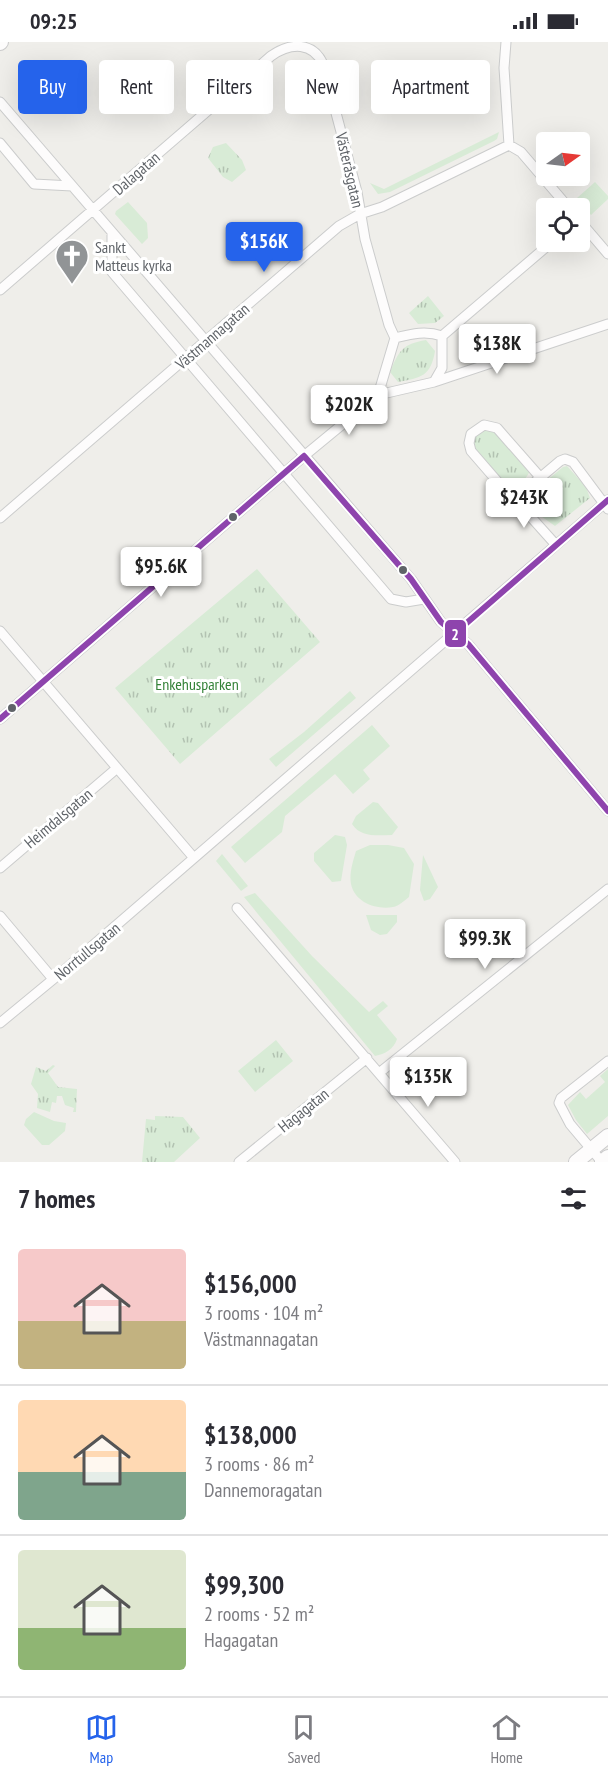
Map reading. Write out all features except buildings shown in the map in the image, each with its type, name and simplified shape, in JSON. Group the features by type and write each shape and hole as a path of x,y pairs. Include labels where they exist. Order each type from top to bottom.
{"main road":[{"path":"576,1162 608,1136"},
{"path":"602,1162 608,1157"}],"street":[{"path":"506,42 504,68 509,145 521,152 560,198"},
{"name":"Västeråsgatan","path":"271,56 295,44 306,45 320,55 357,192 360,214 386,314 395,338"},
{"name":"Dalagatan","path":"0,290 271,56"},
{"path":"0,102 411,579 431,610 454,634 468,644 608,811"},
{"path":"0,143 34,184 72,186"},
{"name":"Västmannagatan","path":"0,518 339,226 360,214 382,207 509,145"},
{"path":"112,233 112,272 391,599 406,602 424,599"},
{"path":"590,233 608,254"},
{"path":"434,382 442,368 442,336 540,252"},
{"path":"0,719 285,472 378,395 434,382 608,324"},
{"path":"378,395 395,338 417,333 442,336"},
{"path":"521,499 510,496 471,452 469,443 471,434 484,425 497,428 540,477"},
{"path":"556,545 522,507 521,499 522,493 560,460 573,462 607,504"},
{"name":"Norrtullsgatan","path":"0,1023 556,545 607,504"},
{"path":"0,631 194,858"},
{"name":"Heimdalsgatan","path":"0,868 116,769"},
{"path":"380,1072 608,889"},
{"path":"237,908 455,1162"},
{"path":"0,916 53,979"},
{"name":"Hagagatan","path":"239,1162 367,1058"},
{"path":"602,1162 570,1124 559,1103 561,1098 608,1061"}],"green space":[{"path":"499,132 494,141 390,192 378,194 370,183 384,189"},
{"path":"226,143 242,160 246,170 232,182 223,177 208,158 213,147"},
{"path":"595,182 608,196 608,199 591,215 590,198 577,198"},
{"path":"128,202 147,223 148,238 142,244 115,214"},
{"path":"428,296 444,316 435,323 418,324 409,313"},
{"path":"426,340 435,351 428,371 419,377 398,382 390,372 399,354 406,346"},
{"path":"484,429 504,439 530,470 525,479 512,489 509,490 492,473 476,451 474,438"},
{"path":"567,466 586,487 590,498 555,526 538,514 527,499 529,495"},
{"name":"Enkehusparken","path":"257,569 320,642 180,764 115,688"},
{"path":"350,691 356,698 276,767 269,759 304,732"},
{"path":"372,725 390,746 363,770 370,779 353,794 335,774 285,816 282,832 245,863 231,847"},
{"path":"373,802 378,803 398,827 392,835 365,834 352,824 356,816"},
{"path":"335,835 345,837 347,845 341,881 332,882 314,861 314,853"},
{"path":"370,845 404,848 414,864 409,897 402,903 387,908 374,906 362,900 353,891 351,876 356,851"},
{"path":"222,854 248,886 241,891 216,861"},
{"path":"423,855 438,887 430,899 424,901 420,890"},
{"path":"255,893 312,956 369,1012 383,1001 388,1006 377,1015 397,1039 391,1048 375,1056 244,897"},
{"path":"366,915 397,915 397,922 387,934 380,935 371,930"},
{"path":"276,1040 293,1061 255,1092 238,1071"},
{"path":"53,1065 55,1066 48,1073 58,1087 77,1089 76,1112 73,1112 74,1108 65,1105 62,1096 57,1096 56,1103 52,1102 50,1112 37,1108 38,1094 31,1084 36,1067 46,1071"},
{"path":"608,1069 608,1116 587,1134 568,1105 580,1092 586,1099 605,1082 600,1076"},
{"path":"34,1112 54,1121 66,1123 65,1131 49,1145 42,1145 24,1125 26,1119"},
{"path":"155,1116 183,1117 200,1138 174,1162 142,1162 146,1119 155,1120"}],"transit line":[{"name":"2","path":"304,456 411,579 441,622 468,644 608,811"},
{"name":"2","path":"0,719 304,456"},
{"name":"2","path":"454,634 608,500"}],"place":[{"name":"Sankt Matteus kyrka","path":"72,285"}]}
